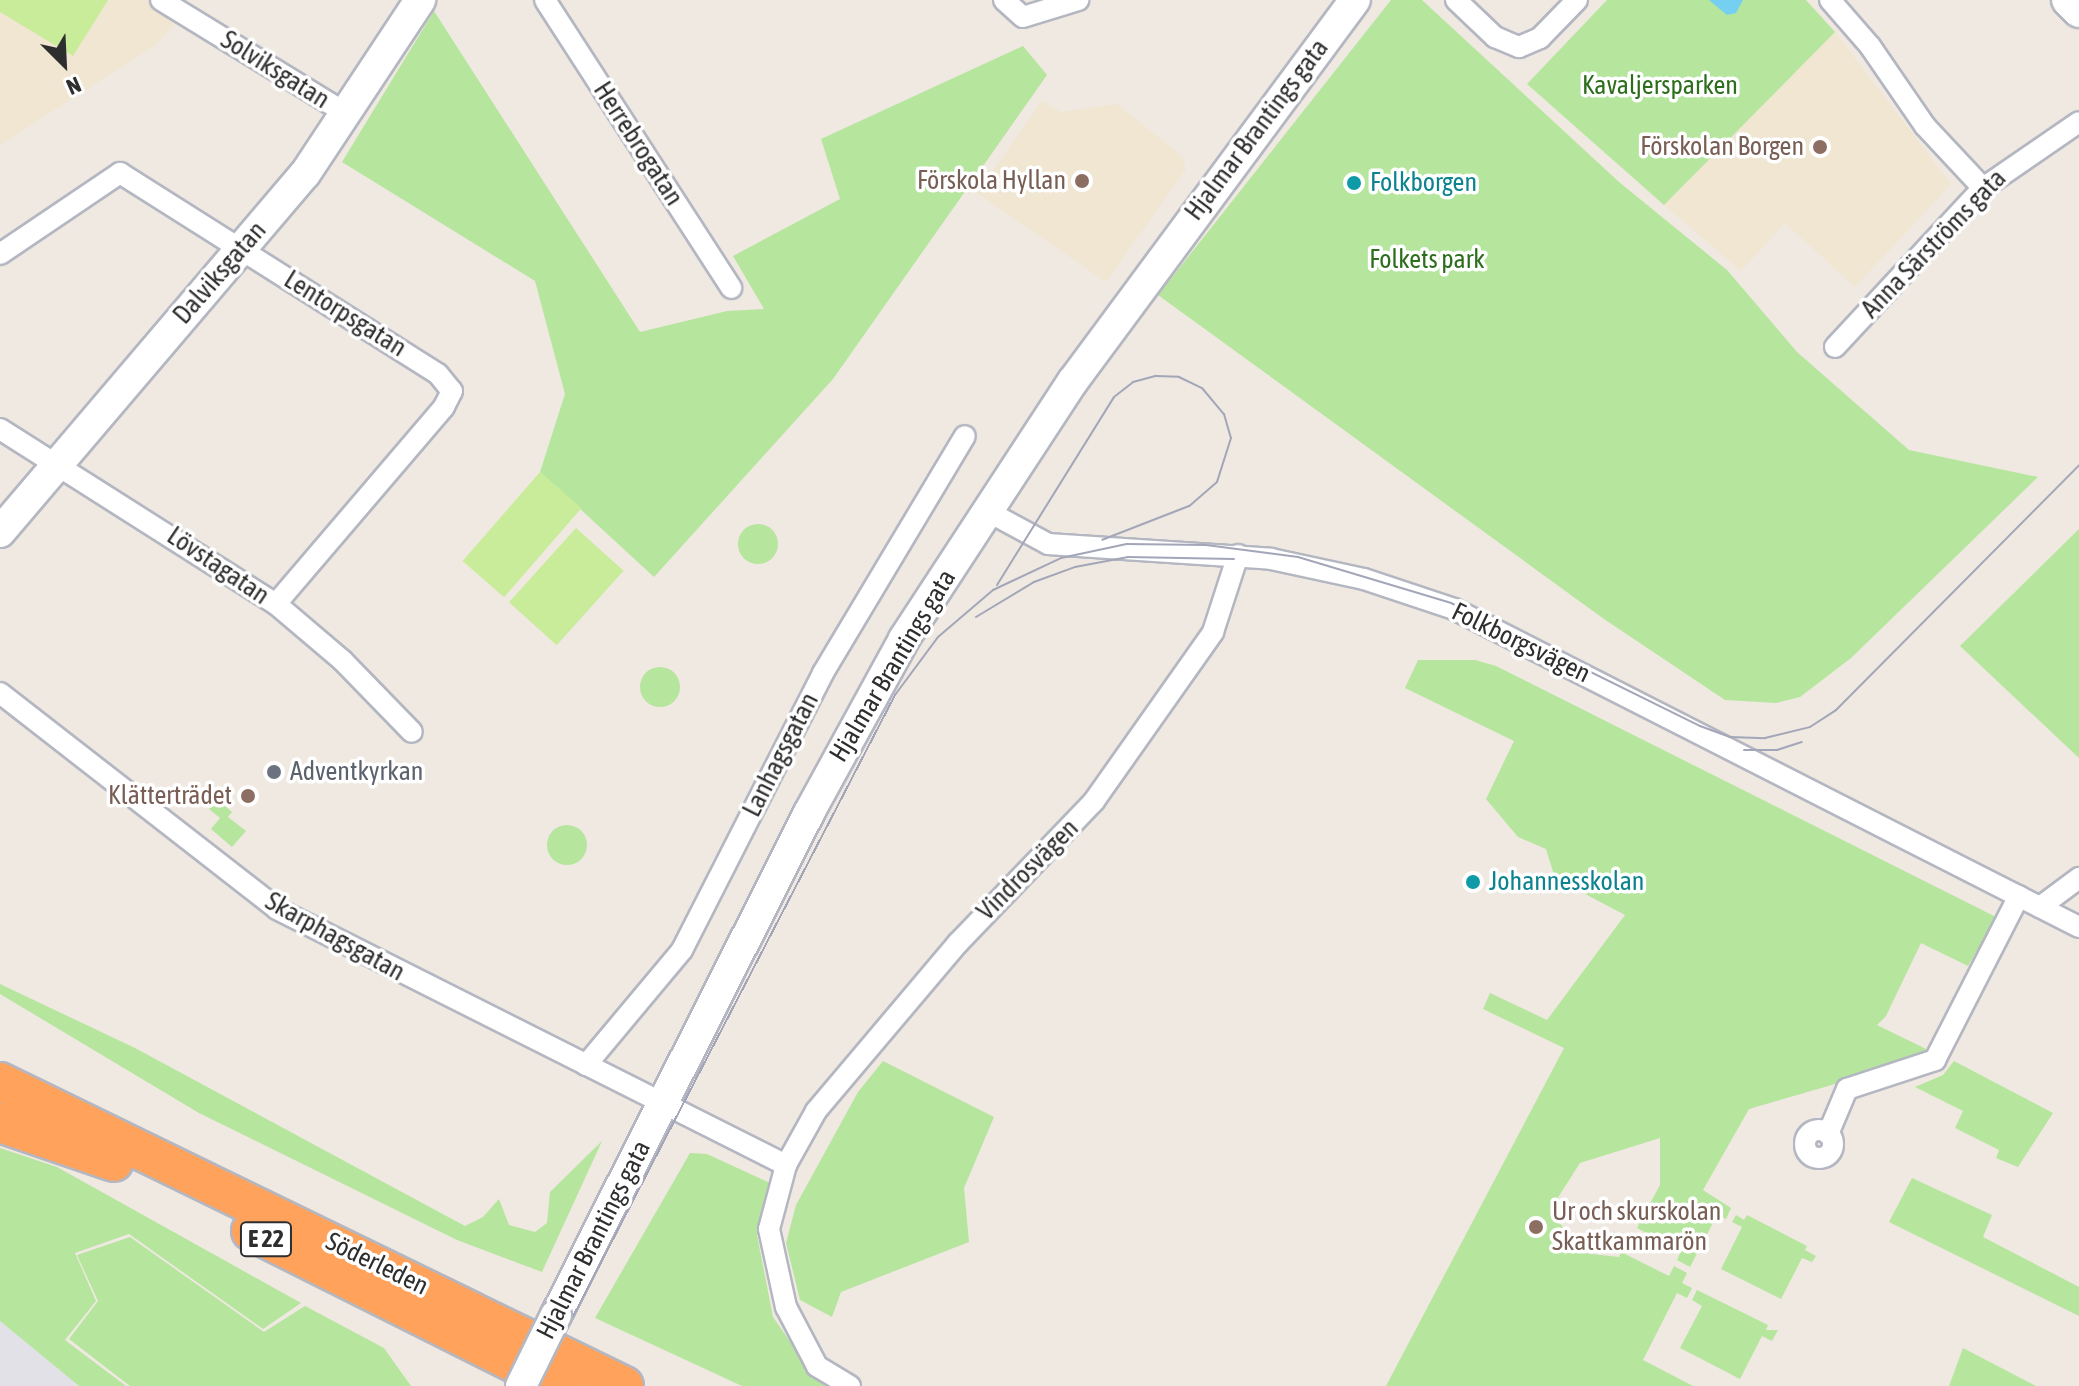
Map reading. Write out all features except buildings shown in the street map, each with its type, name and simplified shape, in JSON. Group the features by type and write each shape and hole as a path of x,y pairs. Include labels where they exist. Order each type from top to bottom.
{"highway":[{"path":"0,1059 112,1148"},
{"name":"Söderleden","path":"0,1082 112,1148 560,1386"},
{"name":"Söderleden","path":"0,1107 112,1148 624,1386"},
{"path":"0,1123 112,1148"}],"street":[{"name":"Solviksgatan","path":"161,0 191,7 347,114"},
{"name":"Dalviksgatan","path":"0,532 242,249 347,114 420,0"},
{"name":"Herrebrogatan","path":"545,0 731,288"},
{"path":"1004,0 1023,17 1078,0"},
{"name":"Hjalmar Brantings gata","path":"521,1386 878,684 987,511 1139,289 1355,0"},
{"path":"1456,0 1495,37 1519,47 1540,38 1577,0"},
{"path":"1830,0 1870,46 1925,126 1983,188"},
{"path":"2067,0 2079,12"},
{"name":"Anna Särströms gata","path":"1835,347 1983,188 2079,122"},
{"name":"Lentorpsgatan","path":"0,254 120,173 438,374 452,391 444,407 276,604"},
{"name":"Lövstagatan","path":"0,429 276,604 342,660 412,732"},
{"name":"Lanhagsgatan","path":"586,1065 682,950 823,673 965,436"},
{"name":"Folkborgsvägen","path":"987,511 1031,538 1064,547 1238,555 1364,579 1474,618 2079,927"},
{"name":"Vindrosvägen","path":"850,1386 817,1366 786,1307 769,1229 786,1165 816,1111 958,943 1094,801 1213,632 1238,555"},
{"name":"Skarphagsgatan","path":"0,693 277,909 661,1106 786,1165"},
{"path":"2040,907 2079,878"},
{"path":"1828,1134 1847,1089 1935,1060 2019,896"}],"shaded area":[{"path":"0,0 146,0 179,20 154,46 0,145"},
{"name":"Förskolan Borgen","path":"1835,32 1951,184 1855,287 1785,223 1741,271 1664,205"},
{"name":"Förskola Hyllan","path":"1042,101 1061,112 1117,104 1182,156 1186,169 1106,282 977,193"},
{"path":"0,1321 79,1386 0,1386"}],"green space":[{"path":"0,0 108,0 73,56 0,12"},
{"name":"Folkets park","path":"1391,0 1422,0 1619,182 1727,270 1797,352 1909,450 2038,477 1851,658 1800,697 1776,703 1725,700 1604,619 1158,295"},
{"name":"Kavaljersparken","path":"1607,0 1806,0 1835,32 1664,205 1527,84"},
{"path":"434,11 640,332 727,311 764,309 733,256 840,199 821,139 1023,46 1047,75 833,379 654,577 540,472 565,394 535,281 342,162"},
{"path":"540,472 582,508 504,597 463,561"},
{"path":"758,524 772,530 778,544 772,558 758,564 744,558 738,544 744,530"},
{"path":"576,528 624,571 557,645 509,602"},
{"path":"2079,529 2079,758 1960,646"},
{"path":"1418,660 1475,660 1496,666 1996,917 1968,966 1921,943 1886,1016 1877,1025 1926,1049 1918,1060 1749,1109 1703,1190 1731,1208 1726,1219 1717,1215 1690,1267 1677,1260 1681,1251 1637,1228 1660,1185 1660,1138 1580,1163 1550,1210 1582,1253 1619,1257 1621,1252 1669,1276 1674,1266 1687,1273 1682,1283 1692,1288 1687,1298 1677,1293 1643,1360 1693,1386 1386,1386 1564,1048 1483,1009 1490,993 1547,1020 1625,915 1555,878 1546,849 1518,837 1486,799 1514,741 1405,688"},
{"path":"660,667 674,673 680,687 674,701 660,707 646,701 640,687 646,673"},
{"path":"224,791 233,799 226,807 232,812 228,817 246,831 232,847 211,829 220,818 209,809"},
{"path":"567,825 581,831 587,845 581,859 567,865 553,859 547,845 553,831"},
{"path":"0,984 135,1048 465,1226 483,1217 499,1199 509,1225 535,1232 547,1223 550,1192 602,1141 542,1272 457,1240 199,1113 0,994"},
{"path":"883,1061 994,1117 964,1188 969,1242 841,1292 832,1317 800,1300 786,1243 796,1205 858,1092"},
{"path":"1954,1061 2053,1113 2018,1167 1996,1158 1999,1150 1955,1128 1963,1111 1915,1087 1943,1075"},
{"path":"0,1148 57,1167 301,1303 263,1329 129,1234 75,1253 96,1301 65,1340 126,1386 79,1386 0,1321"},
{"path":"690,1153 707,1154 770,1183 757,1235 773,1317 814,1376 833,1386 742,1386 595,1318"},
{"path":"1912,1178 1992,1215 1983,1237 2079,1287 2079,1316 1889,1222"},
{"path":"1736,1215 1744,1220 1747,1215 1807,1246 1805,1250 1816,1256 1812,1262 1802,1258 1781,1299 1721,1269 1742,1227 1732,1222"},
{"path":"130,1237 264,1332 305,1306 384,1348 411,1386 130,1386 69,1339 98,1301 77,1255"},
{"path":"1697,1290 1768,1325 1766,1330 1778,1330 1772,1341 1762,1336 1740,1379 1680,1348 1702,1306 1692,1300"},
{"path":"1963,1348 2036,1386 1949,1386"}],"water":[{"path":"1709,0 1743,0 1736,13 1727,15"}],"tram line":[{"path":"997,585 1114,397 1133,382 1156,376 1179,377 1202,388 1224,414 1231,438 1217,482 1189,506 1102,540"},
{"path":"537,1386 895,695 938,637 993,590 1061,558 1127,544 1206,545 1298,557 1451,603 1700,726 1730,737 1765,738 1810,727 1836,710 2079,465"},
{"path":"976,617 1034,582 1075,567 1128,557 1234,559"},
{"path":"1744,750 1777,750 1802,742"}],"place":[{"name":"Förskolan Borgen","path":"1820,147"},
{"name":"Förskola Hyllan","path":"1082,181"},
{"name":"Folkborgen","path":"1354,183"},
{"name":"Adventkyrkan","path":"274,772"},
{"name":"Klätterträdet","path":"248,796"},
{"name":"Johannesskolan","path":"1473,882"},
{"name":"Ur och skurskolan Skattkammarön","path":"1536,1227"}]}
